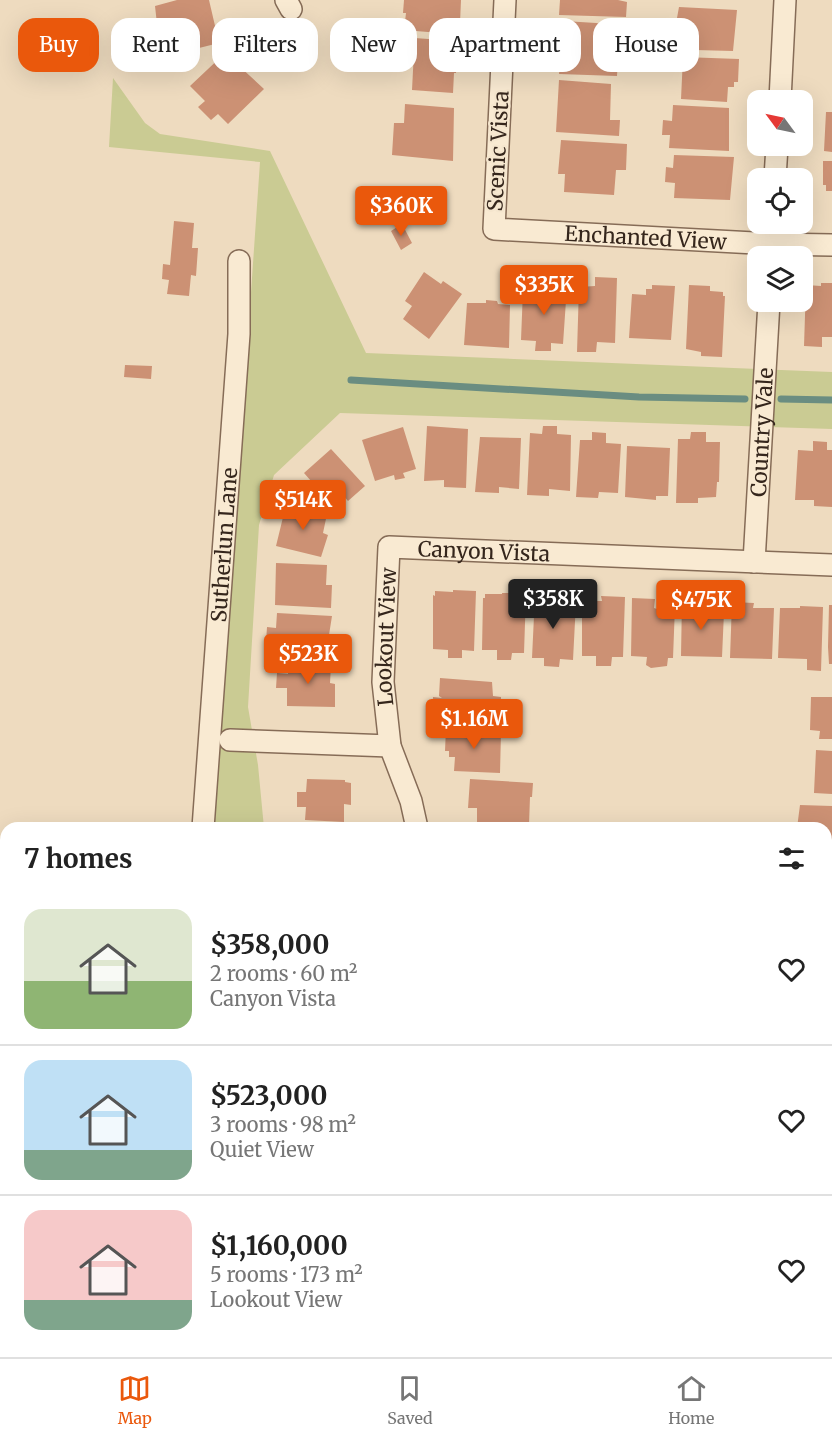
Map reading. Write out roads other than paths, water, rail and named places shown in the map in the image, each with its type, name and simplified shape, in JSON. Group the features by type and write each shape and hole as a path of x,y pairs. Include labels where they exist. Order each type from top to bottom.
{"street":[{"name":"Scenic Vista","path":"494,229 505,0"},
{"path":"780,90 785,0"},
{"name":"Enchanted View","path":"494,229 832,245"},
{"name":"Sutherlun Lane","path":"203,822 240,334 239,261"},
{"name":"Country Vale","path":"754,561 768,312"},
{"name":"Canyon Vista","path":"389,547 832,565"},
{"name":"Lookout View","path":"389,547 383,682 390,746 411,801 416,822"},
{"path":"230,740 390,746"}],"waterway":[{"path":"351,380 639,397 745,399"},
{"path":"781,399 832,400"}]}
